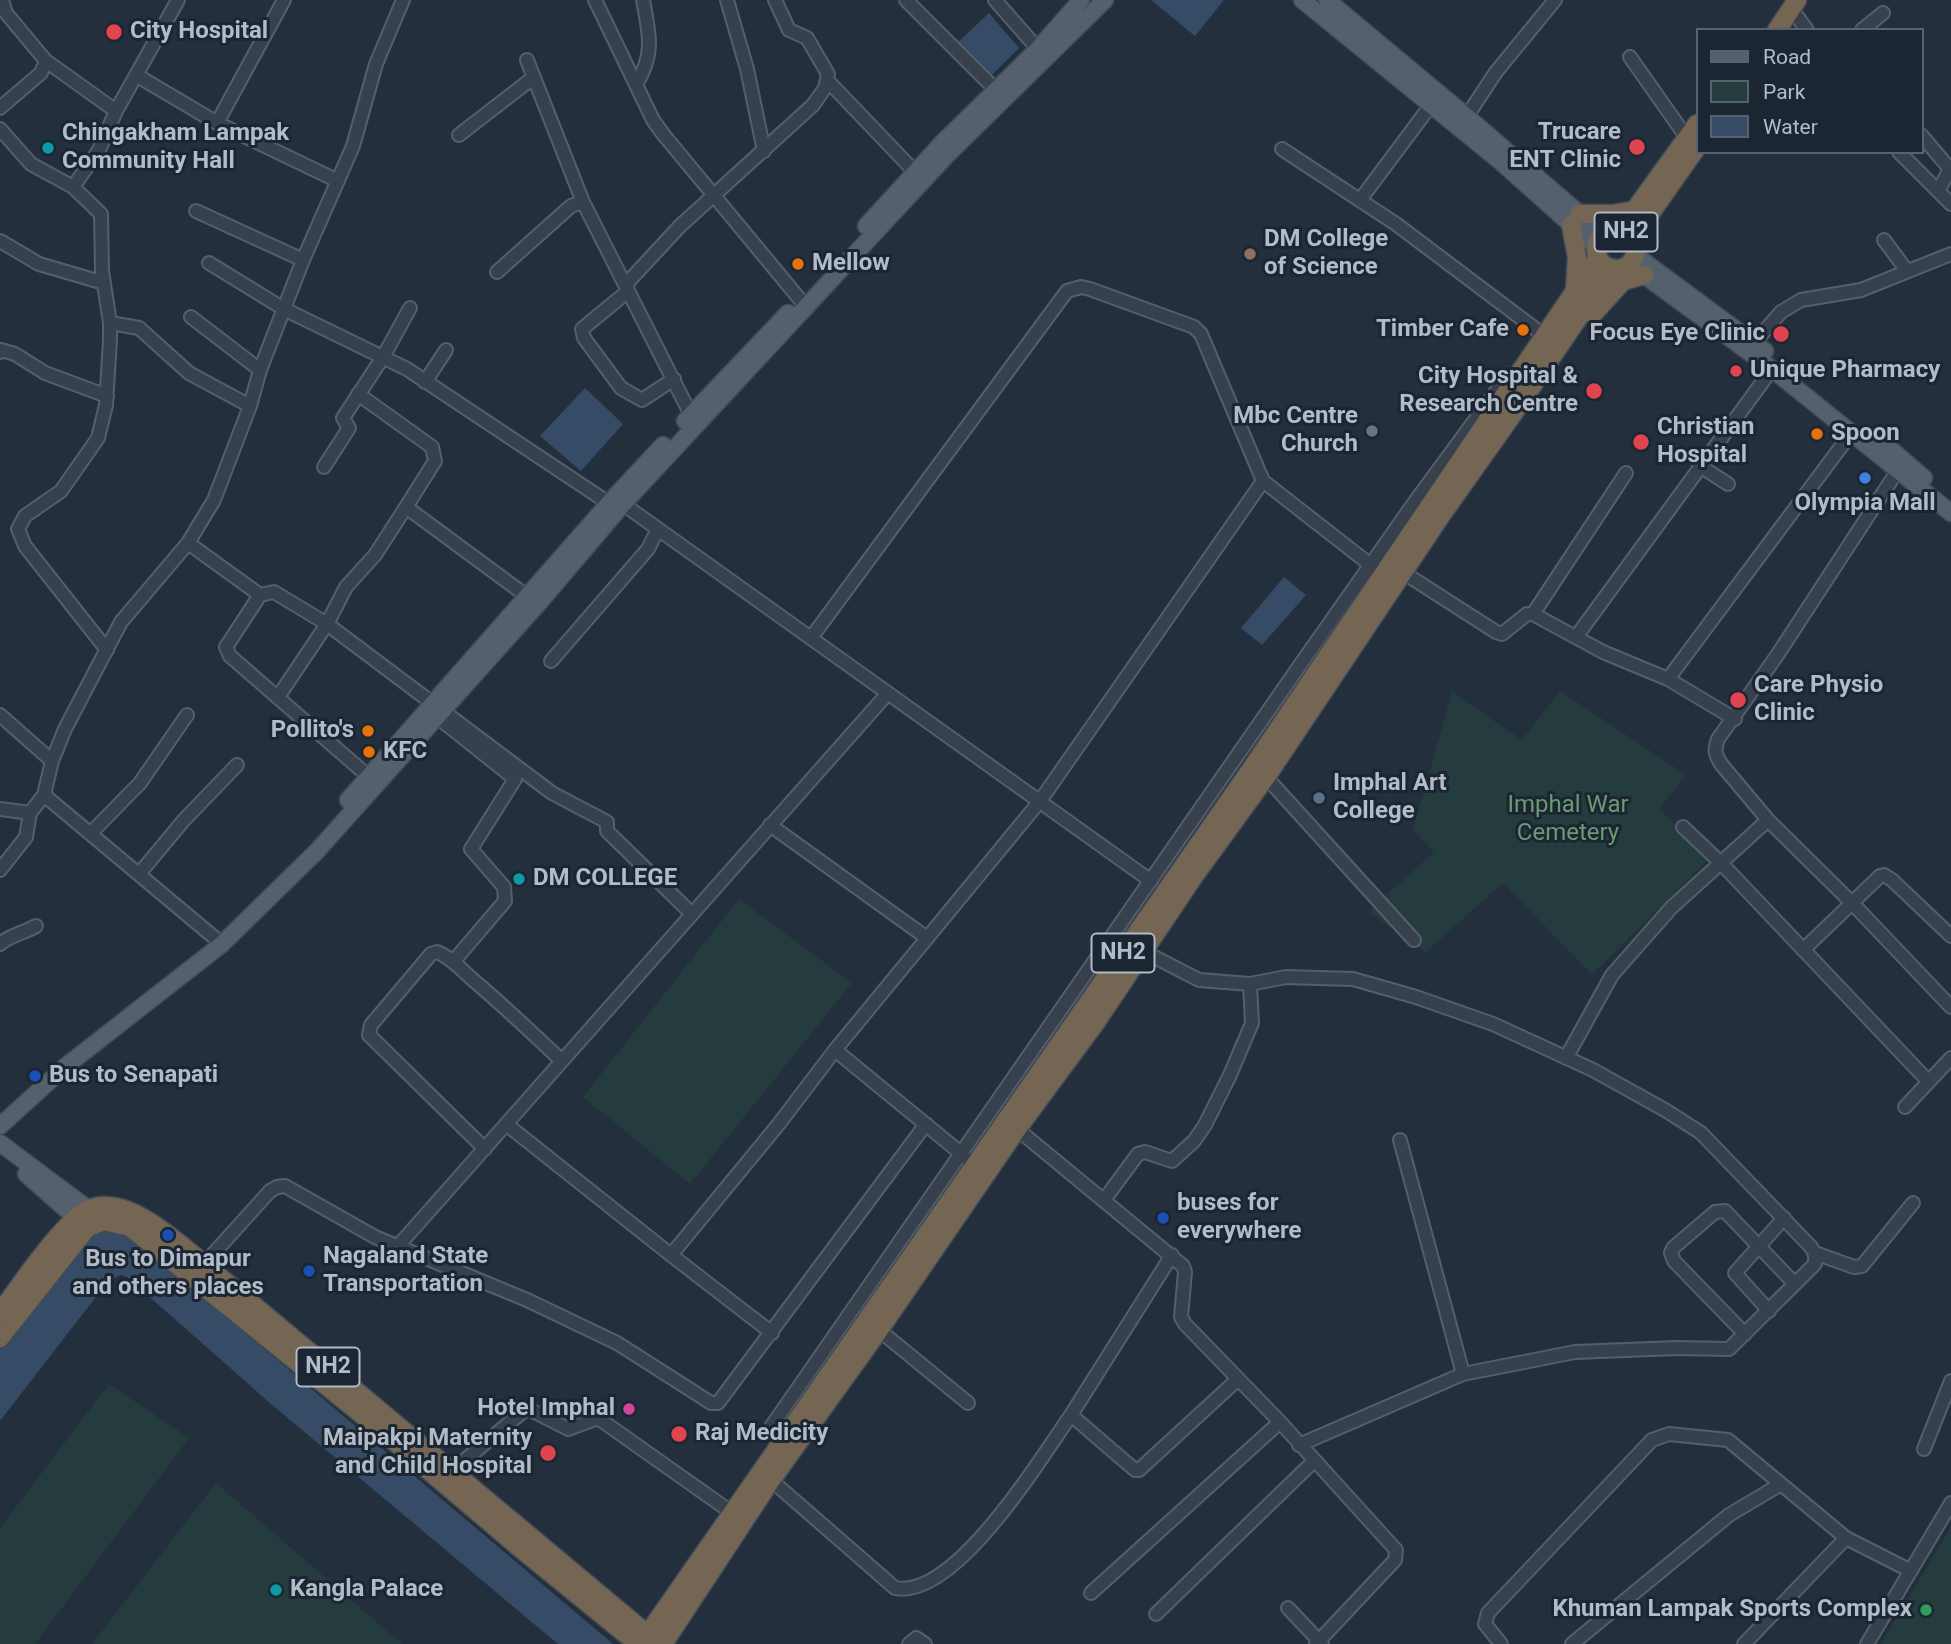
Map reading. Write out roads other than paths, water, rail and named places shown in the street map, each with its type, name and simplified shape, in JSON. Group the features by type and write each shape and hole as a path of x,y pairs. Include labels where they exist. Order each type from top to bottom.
{"highway":[{"path":"1764,28 1790,3"},
{"path":"1778,28 1790,3"},
{"name":"NH2","path":"649,1642 879,1330 967,1158 1194,876 1266,777 1442,514 1574,293 1616,249 1635,210 1694,136"},
{"name":"NH2","path":"649,1642 731,1512 1017,1129 1252,768 1377,570 1616,249 1694,136"},
{"path":"1574,293 1577,257 1575,219 1635,210"},
{"path":"1548,338 1582,326 1616,287 1630,278 1644,275"},
{"name":"NH2","path":"89,1219 110,1206 127,1211 169,1235 452,1471 649,1642"},
{"path":"0,1313 89,1219"},
{"path":"0,1338 89,1219"},
{"name":"NH2","path":"89,1219 130,1227 148,1240 649,1642"}],"main road":[{"path":"1042,54 1081,0"},
{"path":"314,847 368,776 538,604 691,415 803,304 915,172 1042,54 1105,0"},
{"path":"1301,0 1431,105 1463,123"},
{"path":"1327,0 1463,123 1575,219 1754,343 1858,423 1943,497 1951,513"},
{"path":"0,1126 66,1066 218,940 314,847 437,709 528,597 946,156 1000,94"},
{"path":"1616,249 1644,275 1772,369 1898,470 1943,497"},
{"path":"0,1112 43,1074 218,940"},
{"path":"0,1143 89,1219"},
{"path":"0,1153 89,1219"}],"street":[{"path":"2,0 6,13 46,61 116,111"},
{"path":"73,187 99,149 116,111 178,0"},
{"path":"217,124 284,0"},
{"path":"0,870 26,837 30,813 44,795 52,761 65,729 121,622 188,543 214,500 303,260 353,146 376,64 403,0"},
{"path":"595,0 653,120 803,304"},
{"path":"637,83 645,69 651,43 643,0"},
{"path":"727,0 731,22 747,69 764,151"},
{"path":"674,379 642,400 621,388 584,338 582,329 627,292 628,282 680,226 813,105 828,74 807,38 789,30 775,0"},
{"path":"906,0 1000,94"},
{"path":"995,0 1042,54"},
{"path":"1463,123 1496,72 1548,2"},
{"path":"1790,3 1806,28"},
{"path":"1865,28 1884,13"},
{"path":"1630,57 1694,136"},
{"path":"527,60 583,202 691,415"},
{"path":"0,108 41,73 46,61"},
{"path":"136,75 217,124 338,181"},
{"path":"459,135 534,77"},
{"path":"827,80 915,172"},
{"path":"1360,200 1431,105"},
{"path":"0,129 31,164 73,187 101,214 104,283 110,323 107,396 98,438 61,491 25,516 18,529 25,546 107,650"},
{"path":"1923,137 1950,169 1938,191"},
{"path":"1282,149 1360,200 1548,338"},
{"path":"1901,154 1951,204"},
{"path":"497,272 571,206 583,202"},
{"path":"196,211 303,260"},
{"path":"1884,240 1907,271"},
{"path":"0,241 38,264 104,283"},
{"path":"1754,343 1781,312 1801,300 1861,290 1951,254"},
{"path":"209,263 284,309 407,369 616,505 658,529 1151,881"},
{"path":"771,1427 967,1158 1151,881 1377,570 1263,481 1198,330 1090,289 1073,288 1067,291 1041,325 811,638"},
{"path":"324,467 349,428 343,418 383,358 410,308"},
{"path":"191,317 260,370"},
{"path":"110,323 139,328 189,373 250,406"},
{"path":"0,352 2,350 15,354 46,373 107,396"},
{"path":"425,382 446,351"},
{"path":"1576,637 1772,369"},
{"path":"278,697 327,624 346,587 375,555 435,461 432,447 359,394"},
{"path":"1668,679 1852,432"},
{"path":"1700,466 1728,484"},
{"path":"1898,470 1714,748 1715,755 1768,820 1951,1007"},
{"path":"1533,614 1626,473"},
{"path":"671,1255 778,1125 835,1050 1041,802 1263,481"},
{"path":"406,507 528,597"},
{"path":"551,661 648,549 658,529"},
{"path":"188,543 260,595"},
{"path":"1404,573 1496,632 1502,634 1527,614 1533,614 1603,652 1668,679 1735,719"},
{"path":"368,776 230,656 226,647 260,595 274,592 327,624 552,793 607,822 607,831 692,914"},
{"path":"399,1245 888,693"},
{"path":"437,709 515,779 471,849 504,887 505,901 453,962"},
{"path":"0,715 52,761"},
{"path":"91,833 140,783 187,715"},
{"path":"139,874 184,820 237,765"},
{"path":"1266,777 1414,940"},
{"path":"44,795 218,940"},
{"path":"0,809 30,813"},
{"path":"1566,1058 1612,975 1671,908 1768,820"},
{"path":"770,825 927,938"},
{"path":"1683,827 1721,863 1928,1081"},
{"path":"1803,950 1884,875 1951,936"},
{"path":"0,944 7,938 36,926"},
{"path":"1136,948 1199,980 1213,983 1250,984 1286,977 1353,979 1416,997 1493,1024 1566,1058 1665,1110 1701,1133 1815,1253 1854,1267 1862,1266 1913,1203"},
{"path":"485,1149 369,1035 371,1025 431,954 437,951 453,962 509,1010 562,1061"},
{"path":"1104,1200 1138,1154 1145,1152 1170,1162 1175,1160 1205,1125 1252,1023 1250,984"},
{"path":"835,1050 967,1158"},
{"path":"1905,1107 1951,1058"},
{"path":"204,1264 270,1191 285,1186 357,1228 527,1300 617,1343 711,1403 721,1400 926,1124"},
{"path":"506,1125 772,1333"},
{"path":"1017,1129 1172,1255 1185,1269 1182,1320 1280,1422 1397,1554 1395,1560 1319,1643 1288,1608"},
{"path":"1400,1140 1463,1374"},
{"path":"1745,1334 1674,1261 1671,1253 1674,1248 1715,1212 1727,1211 1795,1284"},
{"path":"1769,1311 1735,1275 1784,1218"},
{"path":"1299,1445 1463,1374 1575,1352 1677,1348 1723,1350 1733,1346 1815,1264 1815,1253"},
{"path":"771,1480 895,1588 915,1588 951,1567 977,1544 998,1519 1071,1415 1172,1255"},
{"path":"879,1330 968,1403"},
{"path":"1071,1415 1135,1470 1139,1470 1238,1379"},
{"path":"1924,1450 1951,1381"},
{"path":"452,1471 527,1408 568,1429 598,1418 731,1512"},
{"path":"1091,1593 1280,1422"},
{"path":"1501,1644 1485,1624 1488,1613 1652,1440 1669,1434 1728,1440 1846,1538 1911,1571"},
{"path":"1156,1614 1314,1461"},
{"path":"1572,1644 1729,1515 1782,1484"},
{"path":"1867,1644 1951,1503"},
{"path":"1744,1644 1846,1538"},
{"path":"909,1644 916,1638 925,1644"}],"water":[{"path":"1151,0 1224,0 1195,36"},
{"path":"989,13 1019,48 990,77 956,44"},
{"path":"585,388 623,424 581,471 540,436"},
{"path":"1284,577 1306,595 1262,645 1241,628"},
{"path":"105,1228 132,1237 613,1644 558,1644 271,1404 127,1277 121,1275 109,1280 0,1421 0,1349 91,1233"}],"place":[{"name":"City Hospital","path":"114,32"},
{"name":"Trucare ENT Clinic","path":"1637,147"},
{"name":"Chingakham Lampak Community Hall","path":"48,148"},
{"name":"DM College of Science","path":"1250,254"},
{"name":"Mellow","path":"798,264"},
{"name":"Timber Cafe","path":"1523,330"},
{"name":"Focus Eye Clinic","path":"1781,334"},
{"name":"Unique Pharmacy","path":"1736,371"},
{"name":"City Hospital & Research Centre","path":"1594,391"},
{"name":"Mbc Centre Church","path":"1372,431"},
{"name":"Spoon","path":"1817,434"},
{"name":"Christian Hospital","path":"1641,442"},
{"name":"Olympia Mall","path":"1865,478"},
{"name":"Care Physio Clinic","path":"1738,700"},
{"name":"Pollito's","path":"368,731"},
{"name":"KFC","path":"369,752"},
{"name":"Imphal Art College","path":"1319,798"},
{"name":"DM COLLEGE","path":"519,879"},
{"name":"Bus to Senapati","path":"35,1076"},
{"name":"buses for everywhere","path":"1163,1218"},
{"name":"Bus to Dimapur and others places","path":"168,1235"},
{"name":"Nagaland State Transportation","path":"309,1271"},
{"name":"Hotel Imphal","path":"629,1409"},
{"name":"Raj Medicity","path":"679,1434"},
{"name":"Maipakpi Maternity and Child Hospital","path":"548,1453"},
{"name":"Kangla Palace","path":"276,1590"},
{"name":"Khuman Lampak Sports Complex","path":"1926,1610"}],"park label":[{"name":"Imphal War Cemetery","path":"1568,820"}]}
